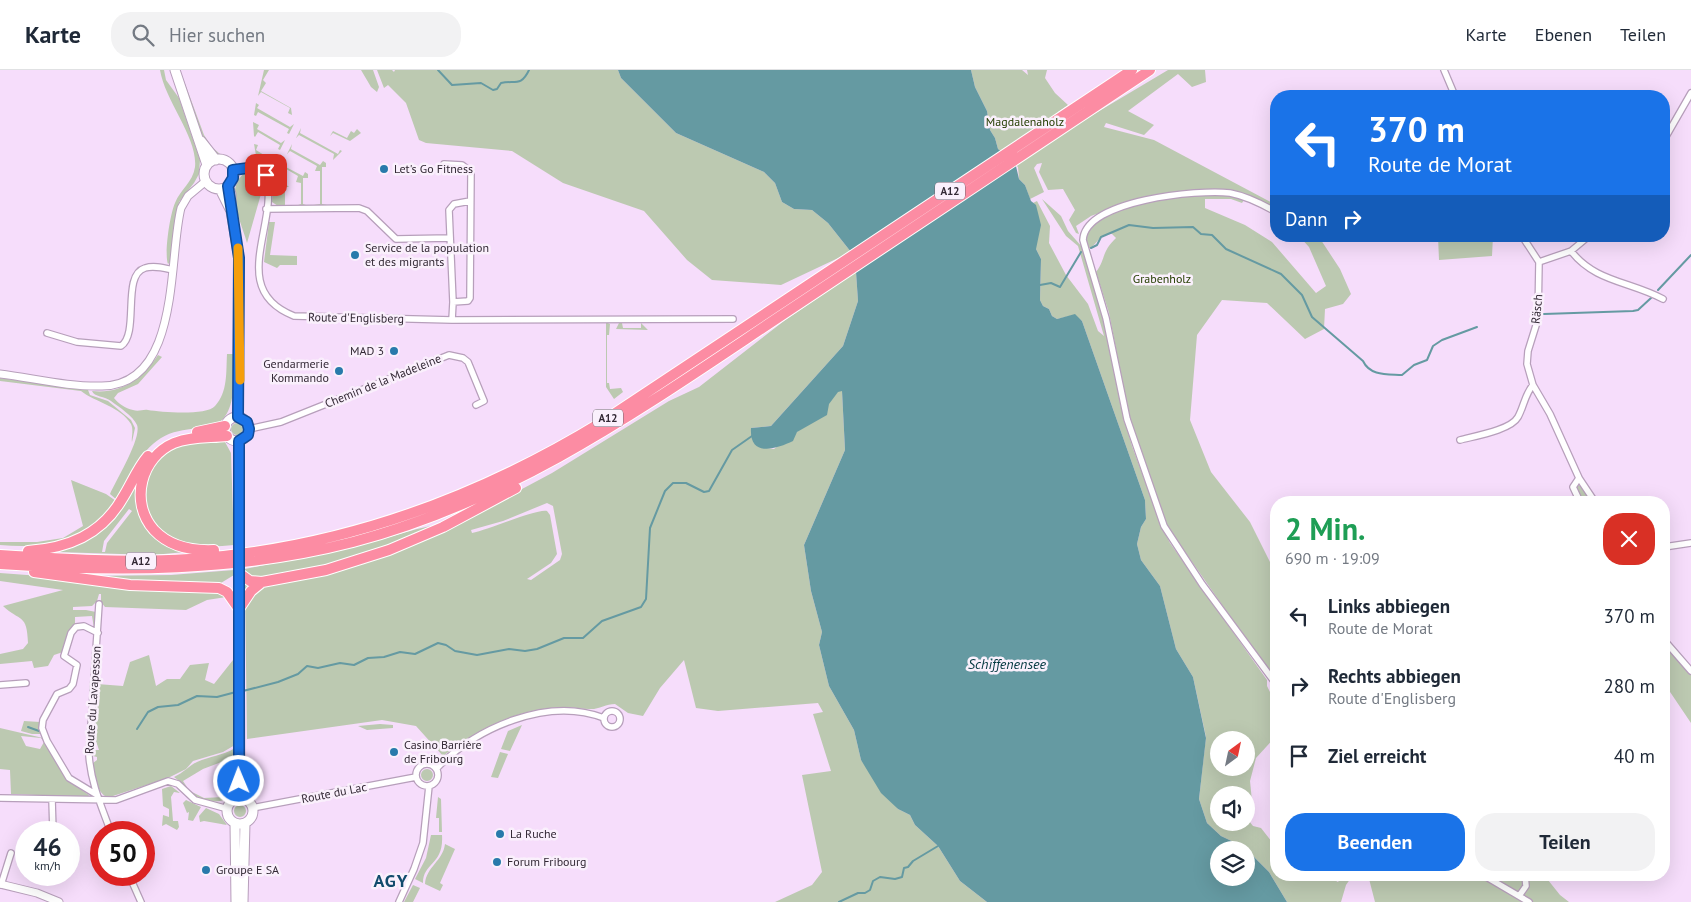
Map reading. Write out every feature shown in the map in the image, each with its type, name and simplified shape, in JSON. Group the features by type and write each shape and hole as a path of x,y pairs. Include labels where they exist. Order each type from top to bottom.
{"highway":[{"name":"A12","path":"1077,113 1132,70"},
{"name":"A12","path":"0,565 154,570 240,563 301,554 362,539 437,515 517,481 582,445 1077,113 1150,70"},
{"name":"A12","path":"0,554 85,560 154,560 242,554 282,548 350,533 400,518 449,500 512,472 602,422 830,277"},
{"path":"226,431 184,440 158,453 146,470 142,480 141,501 144,514 160,535 176,545 190,549 202,551 259,546 282,548"},
{"path":"0,554 50,549 83,538 100,526 117,508 140,467 154,449 163,442 182,434 226,431"},
{"path":"239,573 250,580 262,582 314,573 376,555 430,532 517,488 582,445"},
{"path":"0,565 120,584 224,589 239,609 251,591 262,582"}],"main road":[{"path":"175,70 182,97 200,141 207,165"},
{"path":"200,141 216,160 228,163 233,170 233,178 224,187 212,187 206,181 204,171 207,165 216,160"},
{"path":"224,187 231,194 231,211 239,258 238,417"},
{"path":"238,417 247,422 249,429 248,435 239,441 226,431 230,419 238,417"},
{"path":"239,441 240,798"},
{"path":"235,823 245,822 251,818 252,808 248,801 240,798 232,801 228,809 228,816 235,823 236,902"},
{"path":"243,902 245,822"}],"street":[{"path":"1444,70 1452,90"},
{"path":"1670,130 1691,93"},
{"path":"444,164 462,165 471,172 470,298 453,302"},
{"name":"Route d'Englisberg","path":"233,170 252,166 264,172 268,189 259,279 269,298 284,312 308,318 452,320 733,319"},
{"path":"0,374 102,386 118,384 130,378 149,359 160,339 168,312 181,208 188,196 206,181"},
{"path":"1270,209 1226,193 1160,197 1126,205 1106,213 1086,228 1083,240 1106,318 1127,419 1164,526 1202,584 1270,676"},
{"path":"452,320 449,210 454,204 470,201"},
{"path":"266,209 359,208 367,211 396,239 450,238"},
{"path":"1526,242 1539,262 1570,251 1581,242"},
{"path":"1570,251 1589,270 1640,288 1663,299"},
{"name":"Räsch","path":"1539,262 1538,319 1528,351 1528,364 1533,385 1550,414 1579,478 1591,496"},
{"path":"47,333 77,342 120,346 127,336 134,281 139,272 151,266 173,270"},
{"name":"Chemin de la Madeleine","path":"249,429 266,427 281,422 449,356 463,358 468,362 484,401 476,405"},
{"path":"1460,440 1499,430 1517,420 1528,390 1533,385"},
{"path":"1577,496 1573,487 1579,478"},
{"path":"1670,546 1691,543"},
{"name":"Route du Lavapesson","path":"99,604 89,756 90,772 107,821"},
{"name":"Route du Lavapesson","path":"98,633 84,626 76,626 71,633 64,656 77,665 73,684 69,689 57,694 43,720 42,728 47,741 70,778 98,798"},
{"path":"1670,647 1691,671"},
{"path":"0,686 26,683"},
{"path":"436,769 455,751 474,739 529,716 567,711 594,714 604,718"},
{"path":"399,902 423,843 429,786 437,778 436,769 430,764 422,764 416,771 416,777 420,784 429,786"},
{"name":"Route du Lac","path":"252,808 416,777"},
{"path":"0,798 98,798 116,800 168,781 178,784 195,800 228,809"},
{"path":"52,799 53,821"},
{"path":"11,853 1,884 37,893 59,902"},
{"path":"1493,881 1529,902"},
{"path":"1519,896 1526,886 1526,881"},
{"path":"134,886 141,902"}],"green space":[{"path":"160,70 164,70 166,80 179,98 200,160 199,174 179,202 171,261 168,264 167,243 173,208 177,198 194,172 195,156 187,132 163,82"},
{"path":"180,70 204,135 212,147 221,155 214,150 207,142 200,131 189,104"},
{"path":"264,70 269,70 263,80 266,83 261,91 291,108 292,115 288,113 290,108 261,92 258,96"},
{"path":"361,70 373,70 379,87 377,92 371,87"},
{"path":"377,70 392,70 394,72 395,70 618,70 621,78 676,133 764,172 775,183 782,202 794,209 812,210 828,223 851,252 781,285 712,280 687,260 644,211 563,183 512,151 426,143 419,140 406,103 388,85 384,88"},
{"name":"Magdalenaholz","path":"971,70 1022,70 1028,75 1027,70 1047,70 1045,78 1055,93 1068,105 1058,112 1069,129 1168,70 1205,70 1206,82 1192,87 1178,74 1128,111 1154,125 1144,135 1106,123 1104,127 1154,140 1270,202 1270,206 1229,189 1129,202 1091,216 1076,226 1079,234 1076,233 1069,220 1075,210 1063,189 1048,190 1039,172 1042,163 1037,164 1034,168 1044,192 1030,199 1025,185 1019,179 1018,167 998,149 995,138 990,130 987,111 975,87"},
{"path":"256,103 259,105 257,108 290,127 294,124 289,134 287,133 289,129 258,112 256,116 254,115"},
{"path":"253,122 259,125 257,129 281,143 285,140 280,150 278,149 280,145 258,132 254,136"},
{"path":"301,128 300,133 338,154 340,150 342,151 333,160 334,154 299,135 296,138"},
{"path":"357,129 361,133 350,141 333,133 330,136 333,131 347,138 351,131 354,133"},
{"path":"254,144 258,145 256,150 272,160 276,156 273,163 264,165 257,161"},
{"path":"292,144 291,149 320,165 323,161 326,163 326,167 322,167 322,204 327,205 314,205 320,204 320,171 315,171 317,166 290,151 287,154"},
{"path":"283,160 282,165 303,176 305,172 308,174 308,178 303,178 303,204 309,206 295,206 301,204 301,183 296,182 298,176 281,166 278,170"},
{"path":"248,171 257,174 263,187 247,243 238,214 235,194 236,185 240,177"},
{"path":"277,177 289,187 285,187 285,205 289,206 278,206 272,202 274,178"},
{"name":"Grabenholz","path":"1203,195 1232,196 1244,200 1242,203 1231,199 1205,199 1205,208 1245,225 1272,242 1316,293 1326,286 1309,247 1304,242 1322,242 1340,269 1351,294 1343,304 1325,309 1324,329 1305,339 1267,303 1222,300 1197,335 1190,420 1211,472 1250,522 1270,562 1270,671 1167,526 1138,446 1128,411 1109,313 1096,272 1108,247 1116,238 1112,234 1104,235 1088,249 1088,234 1096,222 1111,213 1151,202"},
{"path":"1042,199 1061,216 1068,231 1083,248 1103,316 1121,407 1132,446 1162,527 1170,543 1267,680 1270,692 1270,743 1256,758 1255,762 1255,731 1210,731 1210,776 1251,776 1250,786 1210,786 1210,826 1207,823 1199,799 1206,737 1193,677 1176,649 1160,586 1141,560 1137,544 1141,527 1146,519 1145,500 1082,321 1074,315 1057,319 1052,316 1049,309 1043,306 1040,300 1041,259 1036,249 1033,203 1037,201 1050,226 1049,243 1066,275 1088,304 1098,331 1104,336 1078,246 1066,236"},
{"path":"269,222 275,222 270,255 297,256 297,265 280,265 277,268 264,262"},
{"path":"1438,242 1493,242 1492,256 1439,260"},
{"path":"856,272 858,301 843,346 771,426 751,428 754,443 761,447 774,449 800,430 838,391 842,391 845,450 804,545 811,591 822,632 819,645 829,686 854,730 861,760 898,809 910,815 915,825 938,846 960,881 987,902 775,902 812,885 822,872 802,775 831,771 813,714 823,712 818,703 718,711 696,708 684,660 660,688 643,716 628,713 615,704 592,709 566,707 532,711 485,728 443,756 416,726 382,720 247,739 245,569 358,546 417,529 468,518 552,473 669,401 699,387 784,321","holes":["547,503 553,506 562,554 560,560 531,580 527,579 551,563 557,554 550,515 547,511 534,513 472,533 471,530 503,521"]},
{"path":"606,322 610,324 609,335 607,335 607,383 609,383 610,389 621,388 623,392 614,399 606,387"},
{"path":"619,323 622,323 623,328 641,328 641,323 648,330 616,329"},
{"path":"227,354 233,354 233,393 228,412 223,419 216,424 169,434 153,444 140,458 117,500 110,494 136,439 137,425 132,418 109,399 92,391 113,390 130,383 152,364 158,355 162,357 138,384 118,393 114,398 120,404 135,411 183,413 203,411 215,406 222,394 226,375"},
{"path":"0,378 88,390 90,395 108,401 131,420 135,428 132,442 132,426 127,418 81,391 0,381"},
{"path":"237,423 243,429 237,435 231,429"},
{"path":"208,440 225,442 231,453 234,545 201,546 185,544 170,538 160,531 153,521 145,499 148,475 153,465 161,456 183,445"},
{"path":"149,459 142,514 185,552 153,555 56,552 55,550 93,534","holes":["129,509 132,511 107,543 105,552 102,552 104,541"]},
{"path":"71,480 106,494 116,501 99,522 89,530 65,541 26,546 0,545 0,542 37,542 63,538 83,526"},
{"path":"1576,485 1581,486 1588,496 1578,496 1575,491"},
{"path":"234,570 234,575 216,586 166,585 91,576 171,575"},
{"path":"0,573 216,589 233,596 207,600 186,610 105,607 101,602 101,594 99,594 97,601 92,606 73,607 73,610 96,612 94,628 92,616 75,617 75,625 70,630 63,652 54,655 48,666 34,668 32,661 0,664 0,654 23,649 28,643 26,627 22,619 3,606 63,590 0,581"},
{"path":"1670,650 1691,674 1691,723 1670,692"},
{"path":"149,655 156,686 167,679 180,679 190,665 209,663 205,680 214,684 233,660 235,745 223,752 193,761 186,769 168,778 113,796 105,796 98,786 93,763 97,760 97,757 93,756 93,750 99,750 93,732 97,684 123,686 130,662"},
{"path":"24,721 40,722 41,734 21,731"},
{"path":"393,725 393,728 367,730 358,726"},
{"path":"522,725 510,751 501,749 508,731"},
{"path":"0,728 43,738 67,780 89,795 88,797 11,794 10,770 0,769","holes":["21,736 41,738 44,742 40,749 26,746"]},
{"path":"235,748 232,758 203,769 183,781 187,787 174,777 197,762"},
{"path":"500,752 508,754 498,778 491,777"},
{"path":"231,766 232,791 227,799 223,801 208,801 190,793 190,791 204,798 223,797 225,794 227,769"},
{"path":"427,769 433,775 427,781 421,775"},
{"path":"171,786 180,793 174,792 171,797 173,821 178,821 179,827 177,830 166,824 162,826 163,815 169,817 169,809 163,806 162,789"},
{"path":"438,797 441,799 442,832 439,832 439,818 436,818"},
{"path":"186,800 201,807 193,821 188,820 189,812 187,813 183,803"},
{"path":"240,805 246,811 240,817 234,811"},
{"path":"206,808 219,814 227,825 200,822 199,816"},
{"path":"1255,826 1261,828 1270,839 1270,874 1255,858 1255,841 1231,841 1216,831 1255,831"},
{"path":"431,835 442,835 442,845 437,858 426,871 423,883 415,879 426,858"},
{"path":"445,844 455,849 440,883 443,885 440,891 425,884 428,873 444,850"},
{"path":"1274,881 1349,881 1341,902 1287,902"},
{"path":"1370,881 1549,881 1560,895 1569,902 1375,902"},
{"path":"413,885 420,888 413,902 404,902"}],"water":[{"name":"Schiffenensee","path":"618,70 971,70 975,87 987,111 990,130 995,138 998,149 1015,162 1019,179 1025,185 1031,201 1036,205 1041,225 1036,249 1041,259 1040,300 1043,306 1049,309 1052,316 1057,319 1075,314 1082,321 1145,500 1146,519 1141,527 1137,544 1141,560 1160,586 1176,649 1193,677 1206,738 1199,799 1207,823 1210,826 1210,831 1216,831 1231,841 1210,841 1210,886 1255,886 1255,858 1269,872 1270,881 1274,881 1287,902 987,902 960,881 938,846 915,825 910,815 898,809 881,793 861,760 854,730 829,686 819,645 822,632 811,591 804,545 845,450 842,391 838,392 829,404 827,415 797,432 793,441 779,447 765,449 754,444 751,428 771,426 843,346 858,301 856,272 851,252 828,223 812,210 794,209 782,202 775,183 764,172 676,133 621,78"}],"waterway":[{"path":"438,70 452,85 481,83 493,90 497,89 501,83 520,81 529,70"},
{"path":"1091,248 1097,245 1101,237 1129,225 1153,228 1193,227 1201,234 1212,235 1226,249 1281,274 1302,295 1312,317 1374,372 1402,375 1414,365 1427,360 1433,346 1442,340 1477,327"},
{"path":"1040,285 1051,283 1060,287 1081,252"},
{"path":"1658,290 1691,255"},
{"path":"1544,314 1633,311 1638,310 1651,298"},
{"path":"243,691 278,682 298,674 307,666 318,668 340,663 354,665 368,658 384,657 400,652 415,654 438,643 446,645 455,651 477,655 509,649 525,651 537,649 564,638 583,638 602,621 641,607 646,599 650,528 665,491 673,483 686,483 704,492 709,491 732,450 752,436"},
{"path":"137,729 148,712 158,707 178,705 197,696 217,697 236,692"},
{"path":"28,727 39,731"},
{"path":"839,902 858,893 865,893 870,890 873,881 880,877 895,879 902,877 904,868 938,846"}],"slow traffic":[{"path":"238,248 240,380"}],"place":[{"name":"Let's Go Fitness","path":"384,169"},
{"name":"Service de la population et des migrants","path":"355,255"},
{"name":"MAD 3","path":"394,351"},
{"name":"Gendarmerie Kommando","path":"339,371"},
{"name":"Casino Barrière de Fribourg","path":"394,752"},
{"name":"La Ruche","path":"500,834"},
{"name":"Forum Fribourg","path":"497,862"},
{"name":"Groupe E SA","path":"206,870"}],"district":[{"name":"AGY","path":"391,881"}],"route":[{"path":"239,781 239,441 248,435 249,429 247,422 238,417 240,381 239,258 236,231 231,211 231,194 228,186 233,178 233,170 252,166 261,169 266,175"}]}
